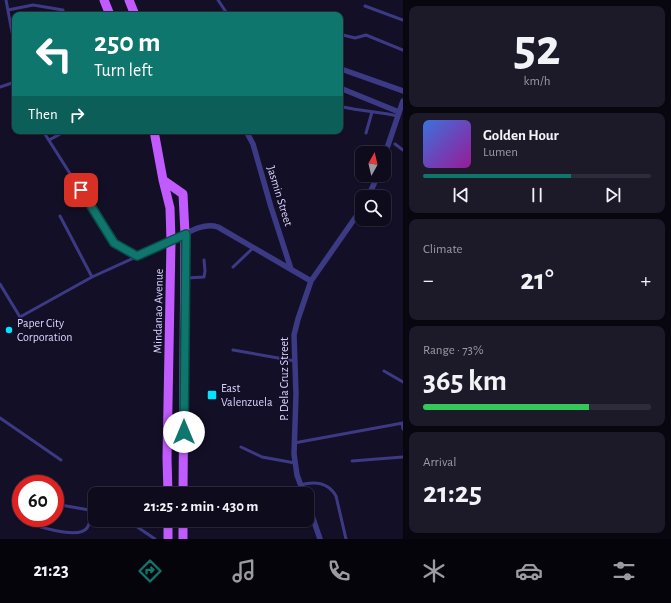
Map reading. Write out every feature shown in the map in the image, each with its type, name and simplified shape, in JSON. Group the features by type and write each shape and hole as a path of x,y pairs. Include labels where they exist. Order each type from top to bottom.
{"main road":[{"path":"104,0 109,12"},
{"path":"129,0 134,12"},
{"name":"Mindanao Avenue","path":"155,134 170,208 171,241 168,487"},
{"path":"163,180 183,194 186,234 183,487"},
{"path":"170,317 184,317"},
{"path":"168,527 168,539"},
{"path":"183,527 183,539"}],"street":[{"path":"344,70 403,91"},
{"path":"343,89 398,114"},
{"path":"388,146 403,101"},
{"name":"Jasmin Street","path":"248,134 253,144 291,269"},
{"name":"P. Dela Cruz Street","path":"300,485 295,463 294,443 296,422 294,335 310,281 355,218"},
{"path":"171,241 201,227 213,225 310,281"},
{"path":"314,521 320,539"}],"lane":[{"path":"6,0 12,32"},
{"path":"218,0 226,12"},
{"path":"8,10 33,5 63,10"},
{"path":"365,6 403,20"},
{"path":"343,35 354,38 366,34 403,50"},
{"path":"0,87 12,83"},
{"path":"343,107 362,111 398,114"},
{"path":"366,133 372,112"},
{"path":"45,134 114,243 137,256"},
{"path":"49,140 60,134"},
{"path":"395,144 403,150"},
{"path":"60,216 92,277"},
{"path":"0,284 20,317 92,277 171,241"},
{"path":"233,267 253,247"},
{"path":"185,278 204,277 204,260"},
{"path":"233,350 295,362"},
{"path":"384,371 403,382"},
{"path":"0,418 61,460"},
{"path":"294,443 402,423 403,429"},
{"path":"241,447 262,457 295,463"},
{"path":"352,461 403,457"},
{"path":"300,485 309,482 317,482 332,490 336,496 346,539"},
{"path":"64,505 88,509"},
{"path":"43,527 79,534 86,529 88,524"},
{"path":"137,527 155,539"}],"place":[{"name":"Paper City Corporation","path":"9,330"},
{"name":"East Valenzuela","path":"212,395"}],"route":[{"path":"81,190 114,243 137,256 186,234 184,432"}]}
